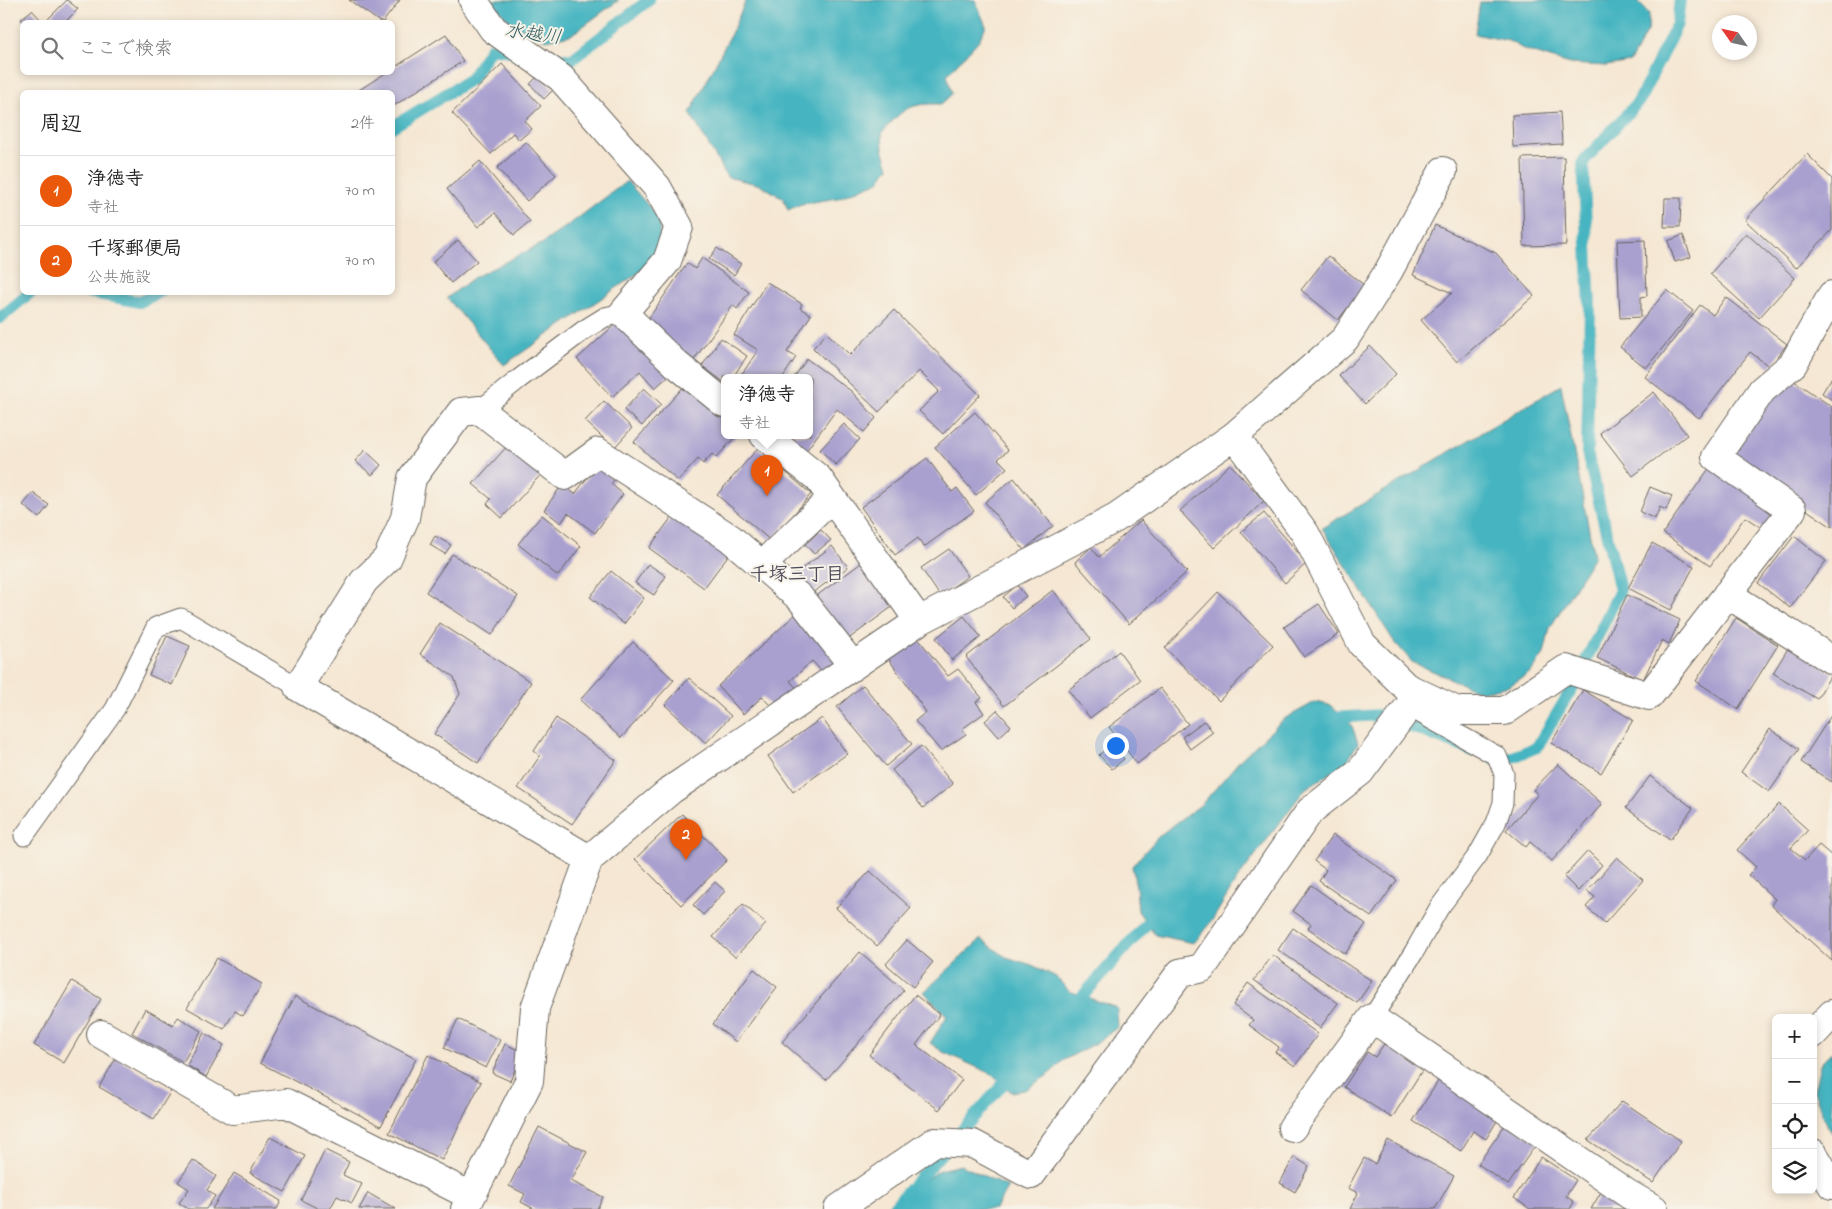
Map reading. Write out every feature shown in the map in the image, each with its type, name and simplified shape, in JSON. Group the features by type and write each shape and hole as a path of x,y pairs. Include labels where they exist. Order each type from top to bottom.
{"street":[{"path":"473,0 493,29 561,78 657,187 679,227 667,261 623,313 676,364 721,401"},
{"path":"101,1034 233,1110 286,1103 468,1202 529,1081 536,1008 589,859 671,790 919,621 1116,518 1234,436 1345,339 1388,272 1443,171"},
{"path":"1234,436 1305,533 1362,644 1406,687 1414,700 1457,711 1505,711 1566,669 1649,696 1792,510 1716,457 1762,390 1792,364 1832,294"},
{"path":"589,859 298,687 364,581 387,560 405,518 412,478 461,412 480,410 565,476 598,452 730,538 800,598 853,666"},
{"path":"769,439 818,478 919,621"},
{"path":"762,565 832,498"},
{"path":"1727,594 1832,660"},
{"path":"838,1209 934,1142 973,1144 1031,1175 1180,973 1202,968 1310,811 1360,772 1414,700"},
{"path":"1817,1030 1832,1014"},
{"path":"1292,1128 1372,1018 1628,1194 1654,1209"},
{"path":"1817,1160 1832,1185"}],"lane":[{"path":"480,410 584,330 605,317 623,313"},
{"path":"24,836 115,709 156,627 181,618 298,687"},
{"path":"1372,1018 1414,952 1439,908 1478,855 1496,822 1503,803 1504,774 1497,756 1414,700"}],"water":[{"path":"491,0 619,0 571,35 546,40 511,23"},
{"path":"746,0 975,0 986,26 979,40 947,75 952,94 941,104 920,105 900,113 882,133 883,149 889,167 879,181 838,198 801,204 788,210 783,198 761,185 727,177 690,113 731,34"},
{"path":"1492,0 1637,0 1649,14 1648,29 1630,62 1606,66 1570,64 1525,50 1509,41 1475,34 1480,2 1490,2"},
{"path":"627,181 659,218 660,240 647,267 504,365 447,298 473,278 543,243"},
{"path":"1561,385 1594,556 1550,628 1544,654 1531,672 1509,686 1480,692 1412,662 1393,640 1322,528"},
{"path":"1315,702 1330,705 1352,726 1358,743 1346,763 1305,789 1236,881 1213,919 1194,943 1155,935 1138,911 1132,866 1160,835 1202,804 1241,759 1284,719"},
{"path":"981,939 1006,957 1032,965 1056,977 1069,991 1117,1008 1118,1027 1097,1042 1064,1060 1048,1075 1025,1090 1011,1092 992,1074 943,1052 930,1043 947,1016 924,992"},
{"path":"1832,1052 1832,1133 1827,1126 1817,1099 1817,1078 1820,1064"},
{"path":"961,1165 1008,1187 995,1209 883,1209 939,1170"}],"building":[{"path":"67,0 78,9 67,20 47,20"},
{"path":"349,0 400,0 385,20 377,20"},
{"path":"32,10 41,20 22,20 21,19"},
{"path":"446,34 463,61 395,105 395,90 359,90 382,75 395,75 395,67"},
{"path":"502,64 541,106 525,121 532,129 519,140 513,133 491,154 452,113"},
{"path":"539,75 553,90 544,99 530,84"},
{"path":"1560,112 1562,144 1513,147 1512,115"},
{"path":"526,142 556,175 527,201 497,168"},
{"path":"1807,154 1832,179 1832,230 1796,268 1745,220"},
{"path":"1564,157 1566,245 1524,246 1522,158"},
{"path":"480,161 530,222 514,235 495,213 478,227 447,189"},
{"path":"1665,198 1681,198 1680,227 1664,227"},
{"path":"1435,225 1496,253 1534,296 1457,362 1421,320 1452,293 1413,275"},
{"path":"1746,233 1795,278 1759,318 1710,274"},
{"path":"1683,235 1691,257 1675,262 1668,241"},
{"path":"458,240 477,261 451,283 433,262"},
{"path":"1645,240 1647,296 1641,297 1641,317 1620,318 1617,241"},
{"path":"717,248 741,264 734,275 709,259"},
{"path":"1328,256 1365,286 1338,320 1301,290"},
{"path":"702,258 749,292 737,309 733,305 694,360 644,325 687,263 695,269"},
{"path":"767,282 802,304 800,308 811,315 787,352 796,357 785,374 742,374 758,350 734,335"},
{"path":"1667,290 1693,311 1646,368 1620,347"},
{"path":"1726,297 1787,344 1770,367 1750,352 1699,418 1645,377 1700,305 1713,315"},
{"path":"894,310 980,395 943,434 919,411 939,391 919,371 879,412 813,348 827,333 850,355"},
{"path":"622,318 672,373 655,388 640,371 612,397 577,359"},
{"path":"721,338 747,356 735,374 721,374 721,380 702,366"},
{"path":"1370,346 1396,374 1365,404 1339,376"},
{"path":"807,359 851,391 876,418 864,432 837,409 806,451 790,439 813,439 813,374 796,374"},
{"path":"1787,376 1832,407 1832,527 1730,458"},
{"path":"1832,377 1832,400 1822,393"},
{"path":"687,383 721,415 721,439 733,439 716,458 712,454 703,464 698,459 678,481 634,442"},
{"path":"644,388 661,404 642,426 624,410"},
{"path":"1654,392 1687,435 1633,476 1600,433"},
{"path":"604,401 632,428 614,448 585,421"},
{"path":"975,412 1008,450 998,459 1007,468 976,495 935,447"},
{"path":"844,424 860,439 836,465 820,450"},
{"path":"511,442 544,471 502,518 487,504 491,499 473,484"},
{"path":"758,448 811,494 771,541 717,495"},
{"path":"365,450 381,465 372,475 355,461"},
{"path":"927,458 952,492 957,488 974,511 924,547 918,538 895,555 861,507"},
{"path":"1713,463 1777,508 1763,529 1745,517 1710,566 1663,533"},
{"path":"1230,464 1264,501 1214,548 1180,511"},
{"path":"596,466 614,480 611,484 623,494 595,533 568,513 561,523 544,510 562,485 575,494"},
{"path":"1014,478 1053,526 1024,550 985,502"},
{"path":"1650,487 1672,496 1666,510 1660,507 1655,519 1640,512"},
{"path":"33,493 49,505 39,518 23,505"},
{"path":"677,510 732,550 704,588 649,548"},
{"path":"1264,513 1307,563 1285,583 1241,532"},
{"path":"542,515 581,546 558,576 518,544"},
{"path":"1141,520 1187,572 1129,624 1075,562 1091,547 1099,557"},
{"path":"821,530 831,540 814,554 805,544"},
{"path":"435,536 451,545 445,554 430,545"},
{"path":"1794,536 1826,561 1790,608 1758,583"},
{"path":"1652,543 1694,566 1671,610 1628,588"},
{"path":"832,546 848,567 811,594 796,573"},
{"path":"949,549 968,576 940,596 921,568"},
{"path":"452,554 518,596 492,635 426,592"},
{"path":"864,561 896,604 847,640 815,597"},
{"path":"648,564 666,576 654,595 635,583"},
{"path":"611,571 644,598 624,624 590,597"},
{"path":"1017,585 1026,596 1012,608 1003,597"},
{"path":"1053,590 1091,639 1004,706 966,657"},
{"path":"1218,592 1273,645 1219,701 1165,648"},
{"path":"1627,595 1680,620 1669,644 1662,640 1643,680 1597,658"},
{"path":"1319,604 1339,634 1304,657 1284,627"},
{"path":"799,611 842,659 825,675 812,661 790,681 802,694 771,706 762,697 743,714 718,686"},
{"path":"964,616 981,637 952,660 936,638"},
{"path":"1736,618 1778,645 1738,709 1696,681"},
{"path":"440,623 531,682 478,763 434,734 460,694 454,677 420,654"},
{"path":"167,636 190,646 172,685 149,675"},
{"path":"916,636 948,676 958,669 982,698 976,702 984,713 962,729 966,734 941,751 915,721 926,712 888,658"},
{"path":"633,642 674,680 621,738 580,700"},
{"path":"1790,645 1832,673 1817,699 1773,673"},
{"path":"1119,651 1140,680 1090,718 1068,690"},
{"path":"689,678 731,716 706,743 665,705"},
{"path":"863,685 912,744 886,766 837,707"},
{"path":"1160,688 1188,724 1137,764 1109,727"},
{"path":"1583,690 1633,720 1601,773 1551,743"},
{"path":"997,710 1011,726 999,737 985,721"},
{"path":"1832,714 1832,782 1801,762"},
{"path":"556,718 616,760 572,824 518,788 540,756 534,751"},
{"path":"822,718 847,754 793,792 768,756"},
{"path":"1204,721 1213,732 1190,749 1182,737"},
{"path":"1770,729 1799,749 1769,792 1741,772"},
{"path":"1112,744 1124,759 1112,769 1099,755"},
{"path":"921,746 953,784 923,808 892,770"},
{"path":"1558,764 1602,804 1552,861 1530,842 1526,847 1506,830 1538,794 1533,790"},
{"path":"1650,776 1693,808 1670,840 1626,808"},
{"path":"1779,804 1808,830 1791,848 1805,860 1819,845 1832,856 1832,961 1771,905 1775,899 1748,875 1756,867 1737,850"},
{"path":"682,814 727,860 681,905 635,859"},
{"path":"1333,835 1397,880 1371,917 1319,881 1326,870 1314,861"},
{"path":"1588,851 1602,865 1578,891 1564,877"},
{"path":"1617,857 1643,880 1605,923 1586,907 1595,897 1587,891"},
{"path":"870,871 911,908 877,946 836,908"},
{"path":"715,882 725,891 703,915 693,905"},
{"path":"1311,885 1366,924 1345,954 1308,928 1311,924 1293,911"},
{"path":"743,904 766,924 735,957 713,937"},
{"path":"1293,928 1372,981 1357,1003 1278,950"},
{"path":"907,940 933,962 913,987 886,964"},
{"path":"860,952 904,990 826,1080 782,1042"},
{"path":"1273,955 1338,1003 1320,1028 1254,980"},
{"path":"217,958 262,984 243,1016 235,1011 224,1029 187,1008"},
{"path":"754,969 777,987 736,1042 713,1024"},
{"path":"72,981 101,999 64,1063 34,1045"},
{"path":"1248,983 1318,1034 1295,1066 1275,1052 1279,1047 1249,1025 1253,1020 1233,1005"},
{"path":"915,995 940,1014 916,1045 962,1080 939,1110 869,1055"},
{"path":"295,996 416,1059 381,1126 260,1063"},
{"path":"145,1009 173,1025 178,1017 201,1031 183,1062 132,1033"},
{"path":"458,1019 500,1040 486,1068 444,1048"},
{"path":"204,1033 224,1045 206,1077 187,1065"},
{"path":"505,1044 523,1052 510,1081 492,1073"},
{"path":"1384,1044 1423,1069 1392,1118 1344,1087 1367,1052 1375,1057"},
{"path":"428,1055 481,1082 442,1160 389,1133"},
{"path":"116,1058 171,1091 154,1119 99,1087"},
{"path":"1440,1078 1500,1116 1486,1139 1473,1131 1461,1151 1413,1121"},
{"path":"1622,1101 1681,1141 1653,1183 1588,1140"},
{"path":"1507,1122 1537,1143 1508,1185 1478,1164"},
{"path":"539,1127 587,1152 571,1181 603,1197 597,1209 534,1209 521,1202 525,1194 509,1186"},
{"path":"270,1137 305,1156 285,1192 250,1173"},
{"path":"1388,1140 1454,1176 1435,1209 1350,1209 1358,1193 1348,1188 1364,1158 1375,1164"},
{"path":"325,1150 349,1162 343,1175 362,1184 352,1203 337,1196 330,1209 319,1209 301,1200"},
{"path":"1294,1157 1309,1166 1295,1192 1280,1183"},
{"path":"1541,1157 1576,1180 1566,1196 1574,1202 1570,1209 1530,1209 1514,1198"},
{"path":"193,1160 216,1176 207,1190 215,1196 206,1209 188,1209 179,1203 189,1189 178,1182"},
{"path":"234,1173 281,1201 277,1209 212,1209"},
{"path":"1601,1192 1629,1209 1591,1209"},
{"path":"368,1193 396,1209 359,1209"}],"waterway":[{"name":"水越川","path":"539,55 571,60 649,0"},
{"path":"1494,759 1501,762 1537,747 1573,687 1620,590 1587,452 1590,307 1583,162 1639,101 1677,24 1680,0"},
{"name":"水越川","path":"395,125 471,79 491,48 512,51"},
{"name":"水越川","path":"0,318 27,295"},
{"name":"水越川","path":"104,295 140,302 154,295"},
{"path":"1328,720 1330,718 1381,715 1473,751"},
{"path":"1072,1008 1158,911"},
{"path":"892,1209 1013,1073"}],"place":[{"name":"浄徳寺","path":"767,496"},
{"name":"千塚郵便局","path":"686,860"}],"district":[{"name":"千塚三丁目","path":"797,575"}]}
